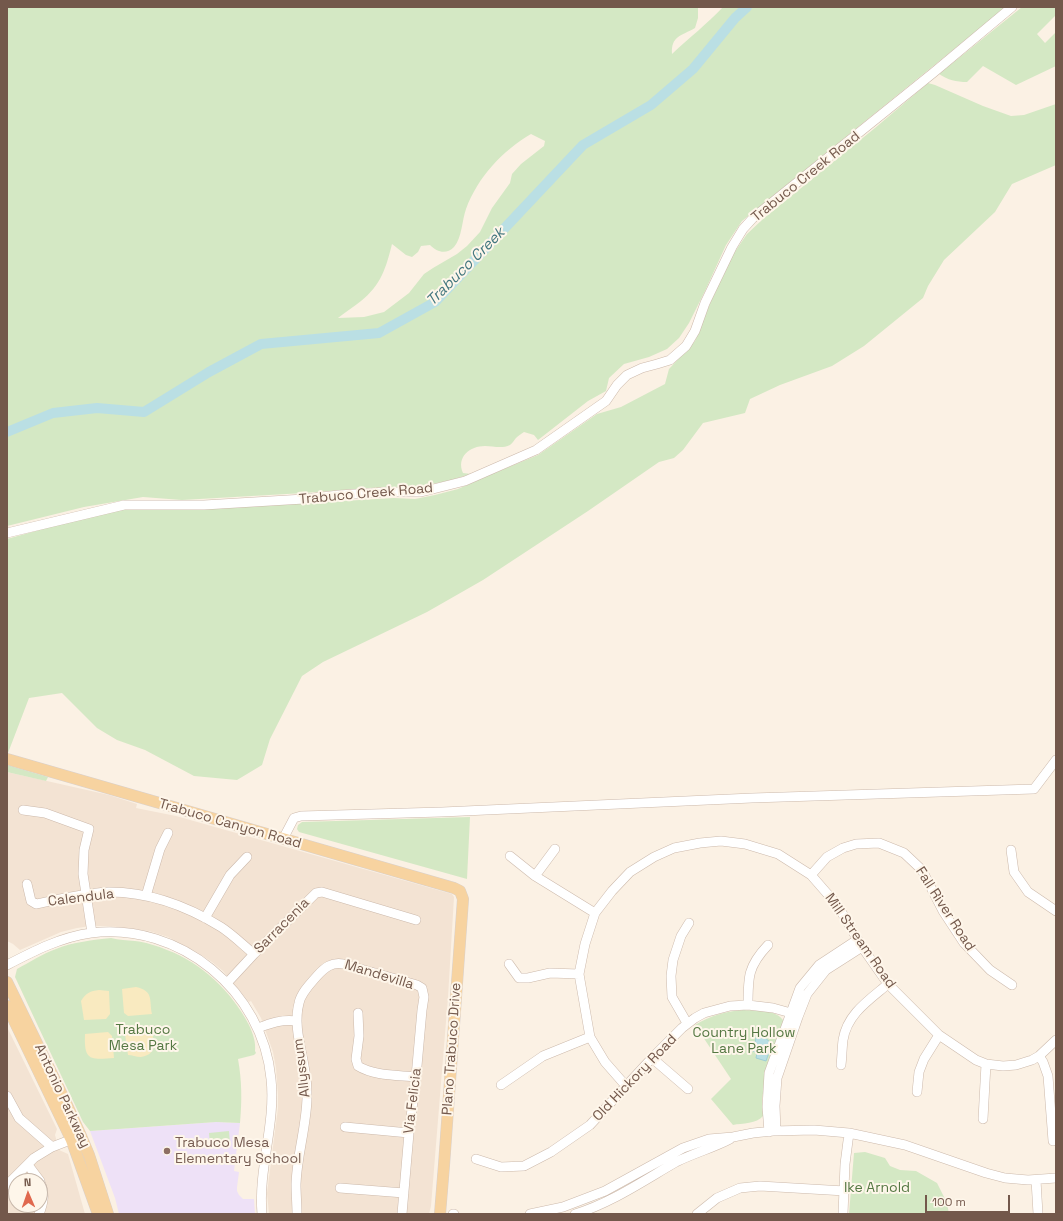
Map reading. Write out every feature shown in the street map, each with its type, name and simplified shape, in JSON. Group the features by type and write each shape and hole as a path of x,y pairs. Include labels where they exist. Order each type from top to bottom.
{"main road":[{"name":"Trabuco Canyon Road","path":"7,759 454,888"},
{"name":"Plano Trabuco Drive","path":"440,1214 463,900 460,891 454,888"},
{"name":"Antonio Parkway","path":"7,982 63,1096 98,1214"},
{"name":"Antonio Parkway","path":"7,1006 76,1138 89,1155 108,1214"}],"street":[{"name":"Trabuco Creek Road","path":"7,533 124,505 204,505 304,499 378,492 421,492 466,481 536,450 606,402 617,385 627,375 642,368 670,360 686,346 695,331 705,304 732,247 743,229 753,218 1012,7"},
{"path":"283,839 294,818 301,816 442,812 752,798 1034,789 1056,760"},
{"path":"23,810 45,813 89,829 84,850 83,874 92,933"},
{"path":"146,896 160,849 168,833"},
{"name":"Mill Stream Road","path":"626,1086 605,1062 590,1036 579,974 585,944 595,913 612,891 630,872 654,857 674,848 700,843 721,841 745,844 778,854 811,875 838,906 860,944 888,984 939,1035 976,1060 986,1064 1008,1066 1024,1063 1039,1056 1056,1040"},
{"name":"Fall River Road","path":"811,875 827,857 843,848 856,844 879,843 904,853 922,870 943,911 964,943 990,970 1012,985"},
{"path":"535,876 555,849"},
{"path":"1011,850 1014,872 1028,892 1056,911"},
{"path":"510,856 535,876 595,913"},
{"path":"204,918 230,875 247,857"},
{"name":"Calendula","path":"27,884 31,901 36,904 86,894 107,892 146,896 170,902 222,928 254,954"},
{"name":"Sarracenia","path":"228,982 313,895 319,892 416,920"},
{"path":"688,1023 672,997 671,976 673,960 681,936 689,923"},
{"path":"7,965 51,944 78,935 114,932 136,934 158,940 185,951 214,970 228,982 244,1004 258,1028 269,1061 272,1097 261,1189 262,1214"},
{"path":"773,1132 767,1107 769,1073 794,1015 800,988 819,965 860,944"},
{"path":"748,1005 750,971 758,955 768,945"},
{"name":"Mandevilla","path":"336,963 417,985 422,988"},
{"name":"Allyssum","path":"297,1214 296,1183 307,1100 305,1071 298,1038 297,1021 299,1002 303,993 318,974 331,964 336,963"},
{"path":"509,964 519,978 528,978 550,973 579,974"},
{"path":"841,1065 843,1039 846,1028 858,1010 888,984"},
{"name":"Via Felicia","path":"402,1214 409,1133 424,997 422,988"},
{"name":"Old Hickory Road","path":"476,1159 501,1166 524,1166 551,1152 590,1125 652,1058 695,1018 713,1010 730,1006 748,1005 759,1005 794,1015"},
{"path":"358,1013 359,1036 356,1059 358,1066 370,1072 416,1077"},
{"path":"258,1028 277,1021 288,1019 297,1021"},
{"path":"917,1092 919,1072 924,1059 939,1035"},
{"path":"501,1085 542,1056 590,1036"},
{"path":"1039,1056 1048,1076 1053,1141"},
{"path":"652,1058 688,1090"},
{"path":"983,1119 986,1064"},
{"path":"7,1096 19,1118 52,1147"},
{"path":"345,1127 409,1133"},
{"path":"530,1214 564,1207 605,1191 683,1148 709,1139 733,1138 753,1133 814,1130 849,1133 905,1145 986,1173 1019,1180 1056,1178"},
{"path":"843,1214 845,1164 849,1133"},
{"path":"19,1173 34,1158 52,1147 76,1138"},
{"path":"575,1214 589,1210 610,1200 678,1161 716,1147 733,1138"},
{"path":"28,1165 34,1173"},
{"path":"1036,1180 1038,1214"},
{"path":"697,1214 717,1198 740,1188 760,1186 844,1191"},
{"path":"340,1188 404,1193"}],"shaded area":[{"path":"7,772 109,795 137,804 136,808 176,816 452,894 454,897 448,997 431,1206 429,1214 269,1214 267,1193 278,1108 276,1068 273,1052 261,1018 251,1001 249,1002 223,971 195,951 168,937 149,931 109,926 91,926 61,932 20,950 7,941"},
{"path":"7,1027 57,1129 55,1135 59,1150 68,1154 85,1214 7,1214"},
{"name":"Trabuco Mesa Elementary School","path":"216,1122 240,1123 234,1171 239,1172 237,1191 243,1199 254,1199 255,1214 119,1214 115,1198 90,1131"}],"green space":[{"path":"7,7 698,7 698,18 695,28 681,35 675,40 673,43 672,54 723,7 1006,7 742,221 726,245 689,323 679,338 667,349 649,357 624,364 609,378 606,391 588,401 538,440 534,435 524,432 507,446 485,446 474,448 463,457 461,462 463,473 471,474 448,481 420,486 182,500 143,497 84,507 7,526","holes":["531,134 545,141 544,146 521,164 512,174 510,183 492,208 480,232 467,246 457,254 424,274 409,293 384,312 364,317 338,318 361,301 373,289 382,276 392,244 406,255 412,257 418,252 421,246 430,245 442,252 448,251 454,247 459,239 466,209 471,197 477,186 492,166 510,148"]},
{"path":"1022,7 1056,7 1056,15 1037,34 1045,43 1056,32 1056,66 1016,85 983,66 967,82 952,80 939,74"},
{"path":"928,83 1011,116 1024,115 1056,104 1056,165 1012,184 995,212 944,260 928,286 923,298 864,346 832,366 780,385 750,399 745,413 703,423 683,450 674,458 659,462 483,580 427,612 323,662 302,676 270,739 262,765 237,780 194,776 145,750 117,740 97,728 62,693 29,698 7,753 7,539 128,507 292,504 394,498 415,499 458,489 538,455 597,414 621,407 665,384 669,369 695,341 711,301 734,253 747,234 763,219"},
{"path":"7,765 48,777 46,781 7,772"},
{"path":"470,817 467,879 299,832 297,829 298,825 302,822"},
{"name":"Trabuco Mesa Park","path":"111,938 147,943 180,956 204,971 215,980 234,1001 249,1025 255,1041 256,1053 254,1055 238,1059 241,1091 240,1123 216,1122 90,1131 83,1122 15,977 17,969 51,951 76,943"},
{"name":"Country Hollow Lane Park","path":"744,1010 776,1014 784,1021 766,1075 762,1099 763,1116 753,1122 733,1125 711,1099 731,1079 695,1025 718,1014"},
{"path":"229,1131 230,1144 210,1146 209,1133"},
{"name":"Ike Arnold","path":"865,1152 885,1158 890,1166 900,1170 916,1171 937,1183 947,1203 949,1214 849,1214 854,1153"}],"sand":[{"path":"136,987 146,991 150,997 152,1014 128,1016 124,1013 122,989"},
{"path":"99,990 109,991 110,1014 106,1019 84,1020 81,1001 88,993"},
{"path":"152,1028 154,1046 151,1053 141,1057 128,1055 125,1034 128,1029"},
{"path":"108,1032 112,1036 114,1058 99,1059 87,1054 85,1034"}],"water":[{"path":"759,1035 762,1035 772,1044 766,1061 756,1058 757,1053 753,1051 756,1038"}],"waterway":[{"name":"Trabuco Creek","path":"7,432 53,413 97,408 144,412 209,372 261,344 379,333 435,302 583,145 651,105 693,69 735,18 747,7"}],"place":[{"name":"Trabuco Mesa Elementary School","path":"167,1151"}]}
